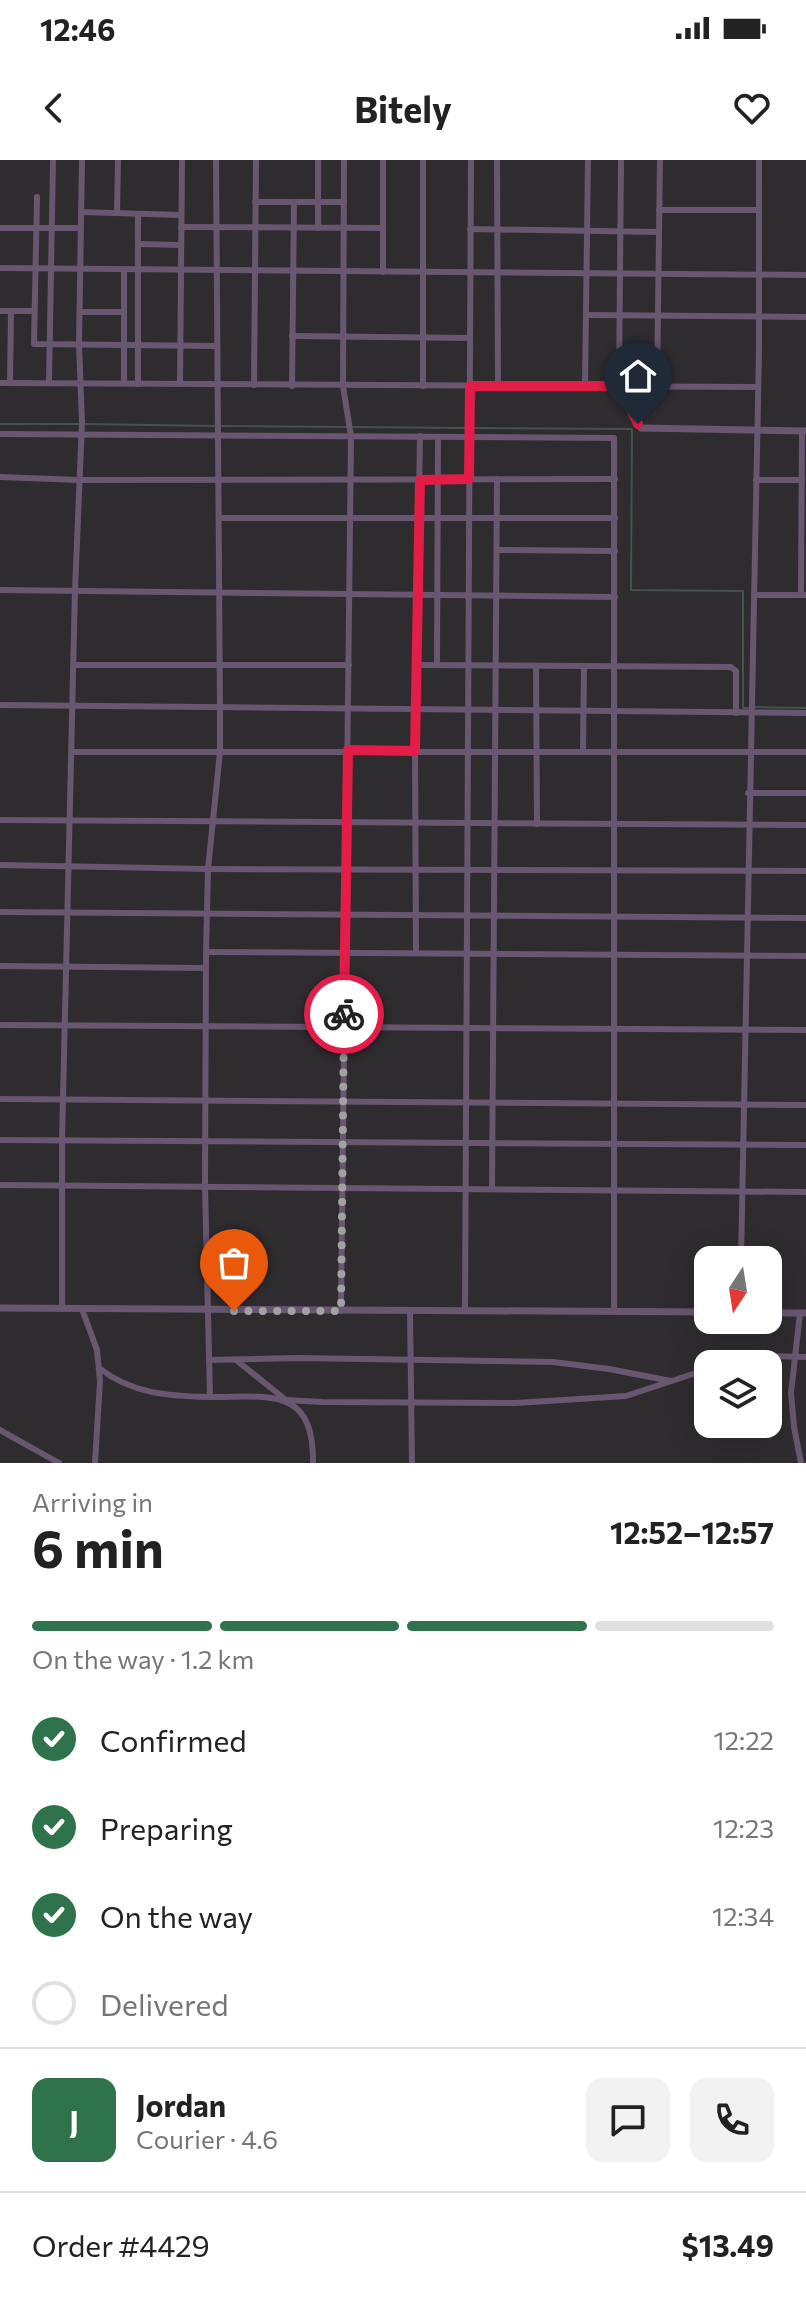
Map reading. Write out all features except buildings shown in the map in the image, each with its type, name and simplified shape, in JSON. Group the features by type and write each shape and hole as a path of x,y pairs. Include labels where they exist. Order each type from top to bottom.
{"street":[{"path":"49,383 53,160"},
{"path":"62,1309 62,1141 81,435 82,160"},
{"path":"117,213 118,160"},
{"path":"180,384 182,160"},
{"path":"210,1397 205,1187 205,968 208,869 220,752 216,160"},
{"path":"254,385 256,160"},
{"path":"318,160 318,228"},
{"path":"341,1311 351,436 343,386 344,160"},
{"path":"383,160 383,272"},
{"path":"423,160 423,386"},
{"path":"465,1311 471,160"},
{"path":"497,160 498,386"},
{"path":"585,386 588,160"},
{"path":"621,160 619,386 641,428 804,431 804,595 754,595"},
{"path":"657,387 660,160"},
{"path":"742,1246 758,387 759,160"},
{"path":"37,197 33,342 217,346"},
{"path":"255,202 344,202"},
{"path":"292,386 294,202"},
{"path":"659,210 759,210"},
{"path":"81,212 181,215"},
{"path":"138,214 138,384"},
{"path":"181,227 383,228"},
{"path":"0,228 81,228"},
{"path":"470,229 659,232"},
{"path":"138,244 180,245"},
{"path":"0,268 806,275"},
{"path":"124,270 124,383"},
{"path":"0,311 34,311"},
{"path":"10,383 11,311"},
{"path":"80,312 124,312"},
{"path":"587,315 806,317"},
{"path":"292,336 470,338"},
{"path":"0,383 758,387"},
{"path":"0,434 610,437 615,441 614,1311"},
{"path":"416,952 415,710 420,436"},
{"path":"437,665 438,437"},
{"path":"0,477 79,480 615,479"},
{"path":"492,1188 497,479"},
{"path":"756,480 804,480"},
{"path":"220,518 615,518"},
{"path":"497,550 615,551"},
{"path":"0,590 615,597"},
{"path":"74,665 349,665"},
{"path":"417,665 734,668 736,713"},
{"path":"536,666 537,824"},
{"path":"583,751 584,667"},
{"path":"0,705 806,713"},
{"path":"73,752 806,752"},
{"path":"748,793 806,793"},
{"path":"0,820 806,825"},
{"path":"0,865 208,869 346,867 806,871"},
{"path":"0,912 806,918"},
{"path":"206,952 806,956"},
{"path":"0,966 205,968"},
{"path":"0,1025 806,1030"},
{"path":"0,1099 806,1105"},
{"path":"0,1140 806,1145"},
{"path":"0,1185 806,1192"},
{"path":"0,1308 694,1312"},
{"path":"82,1309 97,1350 99,1368 95,1463"},
{"path":"410,1311 412,1463"},
{"path":"782,1313 803,1313 791,1393 801,1463"},
{"path":"782,1356 806,1357"},
{"path":"209,1360 289,1358 553,1362 671,1381"},
{"path":"236,1360 306,1418 313,1443 313,1463"},
{"path":"99,1368 114,1380 137,1390 161,1395 412,1403 531,1402 626,1396 694,1374"},
{"path":"0,1430 59,1463"}],"waterway":[{"path":"0,424 79,424"},
{"path":"85,424 215,426"},
{"path":"221,426 347,427"},
{"path":"353,427 467,428"},
{"path":"473,428 632,429 631,590 743,591 743,708 748,708"},
{"path":"754,707 806,708"}],"way so far":[{"path":"234,1311 341,1311 344,1014"}],"route":[{"path":"344,1014 348,750 415,751 420,480 469,479 470,386 619,386 638,424"}]}
